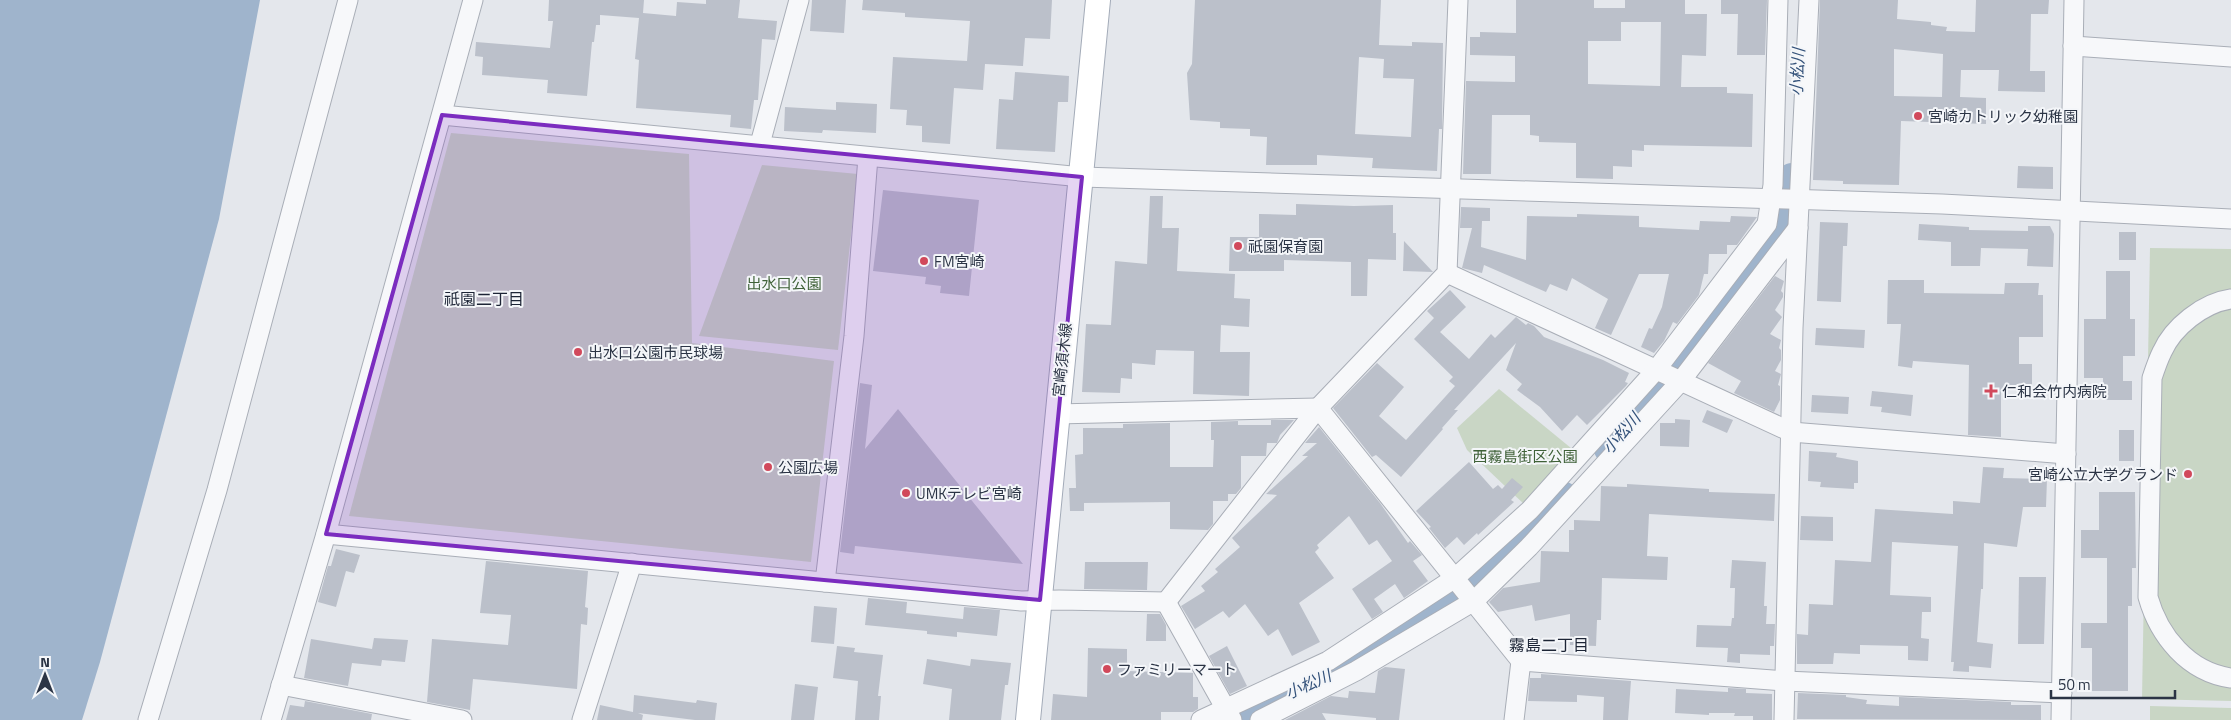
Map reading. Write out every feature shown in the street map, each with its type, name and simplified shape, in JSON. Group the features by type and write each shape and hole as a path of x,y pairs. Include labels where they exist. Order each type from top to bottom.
{"main road":[{"name":"宮崎須木線","path":"1028,720 1056,414 1082,177 1098,0"}],"street":[{"path":"148,720 217,490 348,0"},
{"path":"271,720 326,534 474,0"},
{"path":"760,144 799,0"},
{"path":"1166,602 1318,408 1447,274 1458,0"},
{"path":"1201,720 1228,714 1328,661 1455,578 1530,510 1668,376 1767,224 1771,200 1778,0"},
{"path":"1784,720 1793,328 1810,0"},
{"path":"2061,720 2074,0"},
{"path":"2073,46 2231,58"},
{"path":"442,115 760,144 868,157 1082,177 1942,204 2231,219"},
{"path":"825,582 854,336 868,157"},
{"path":"1260,720 1356,671 1474,601 1536,540 1668,376 1798,228"},
{"path":"1447,274 1791,432 2066,454"},
{"path":"2231,298 2201,310 2179,328 2162,351 2152,378 2148,597 2157,624 2174,647 2196,665 2222,677 2231,678"},
{"path":"1056,414 1318,408"},
{"path":"1318,408 1521,661 1514,720"},
{"path":"326,534 1021,602 1040,600 1166,602"},
{"path":"582,720 632,563"},
{"path":"1166,602 1228,714"},
{"path":"1521,661 1785,680 2062,693"},
{"path":"281,685 462,720"}],"highlighted area":[{"path":"442,115 1082,177 1040,600 326,534"}],"green space":[{"name":"出水口公園市民球場","path":"451,133 689,154 692,343 834,361 811,562 349,516"},
{"name":"出水口公園","path":"762,165 858,174 838,350 699,336"},
{"name":"宮崎公立大学グランド","path":"2150,248 2231,249 2231,701 2142,699"},
{"name":"西霧島街区公園","path":"1499,389 1577,453 1527,507 1467,450 1457,428"},
{"path":"2150,706 2231,708 2231,720 2150,720"}],"water":[{"path":"0,0 260,0 219,219 100,662 82,720 0,720"}],"building":[{"path":"549,0 644,0 643,13 676,16 677,2 706,4 706,0 740,0 738,18 777,21 775,40 762,39 758,100 754,100 751,129 730,127 731,115 636,108 639,60 635,59 639,18 600,15 600,25 596,25 594,42 592,42 587,96 547,93 548,80 482,75 483,57 475,56 476,42 550,48 553,21 548,21"},
{"path":"812,0 846,0 844,33 810,31"},
{"path":"863,0 1052,0 1050,39 1025,38 1023,66 985,64 983,90 954,88 950,144 922,142 922,126 906,125 907,110 890,109 893,57 967,61 970,21 905,17 905,13 862,10"},
{"path":"1195,0 1381,0 1379,45 1412,46 1412,42 1443,43 1442,129 1439,129 1437,171 1372,168 1373,158 1317,155 1317,165 1266,165 1267,137 1250,136 1250,129 1220,128 1220,122 1190,120 1187,73 1192,64","holes":["1359,57 1384,59 1383,78 1414,79 1411,137 1355,134"]},
{"path":"1516,0 1594,0 1594,8 1625,8 1625,0 1685,0 1685,14 1707,14 1706,56 1682,55 1681,87 1727,87 1727,93 1753,94 1752,147 1644,145 1644,151 1632,150 1632,167 1613,166 1613,179 1576,178 1576,143 1539,142 1539,136 1530,135 1530,115 1492,115 1491,174 1463,174 1466,81 1515,82 1515,56 1470,55 1470,37 1480,37 1480,32 1516,33","holes":["1621,22 1661,22 1660,86 1588,84 1588,41 1621,41"]},
{"path":"1721,0 1767,0 1765,55 1737,55 1738,14 1721,14"},
{"path":"1820,0 1898,0 1897,19 1931,22 1931,25 1947,27 1946,31 1975,32 1976,0 2049,0 2048,14 2031,14 2030,71 2045,71 2045,92 1998,91 1999,70 1961,70 1960,97 1986,98 1986,124 1901,121 1899,185 1843,184 1843,181 1813,180","holes":["1894,49 1943,54 1942,97 1894,96"]},
{"path":"1015,72 1069,76 1068,102 1058,102 1055,152 996,149 999,99 1013,100"},
{"path":"836,102 877,104 876,133 823,130 822,133 784,131 785,107 836,110"},
{"path":"2018,166 2053,167 2053,189 2017,188"},
{"path":"883,190 979,200 969,296 940,293 941,286 925,284 926,277 873,271"},
{"path":"1150,196 1163,196 1162,228 1179,228 1177,271 1235,274 1234,298 1250,299 1249,327 1221,325 1220,352 1250,352 1249,396 1193,394 1194,351 1156,350 1155,365 1132,363 1132,379 1121,378 1120,393 1082,392 1086,324 1111,325 1115,261 1147,264"},
{"path":"1296,204 1393,205 1393,233 1396,233 1396,260 1368,259 1367,296 1351,296 1351,262 1284,260 1284,271 1229,271 1230,237 1259,237 1259,214 1296,215"},
{"path":"1461,207 1490,208 1490,221 1482,221 1481,247 1526,260 1527,216 1577,217 1577,214 1639,216 1639,227 1699,230 1700,221 1730,222 1731,216 1757,217 1737,245 1727,245 1727,254 1709,254 1708,274 1704,274 1699,295 1677,324 1673,322 1664,341 1654,353 1641,347 1649,328 1652,329 1662,307 1669,274 1639,274 1611,335 1595,328 1608,299 1572,278 1567,291 1550,284 1546,292 1484,265 1482,273 1462,268 1472,228 1460,228"},
{"path":"1820,222 1848,223 1847,246 1843,246 1841,302 1817,301"},
{"path":"1919,224 1969,227 1969,230 2028,231 2028,226 2050,226 2054,234 2053,267 2027,266 2028,249 1981,248 1980,266 1951,266 1951,242 1918,240"},
{"path":"2119,232 2136,232 2136,260 2119,260"},
{"path":"1404,241 1433,272 1403,271"},
{"path":"2106,271 2130,271 2130,319 2135,319 2135,356 2123,356 2123,381 2132,381 2132,400 2103,400 2103,378 2084,378 2084,319 2106,319"},
{"path":"1775,276 1784,281 1781,291 1783,297 1775,310 1782,317 1770,334 1781,340 1779,348 1781,350 1781,360 1775,371 1781,374 1778,385 1780,386 1780,400 1774,412 1734,393 1741,381 1708,363"},
{"path":"1888,280 1924,280 1924,293 2004,294 2005,283 2039,283 2038,295 2043,295 2043,337 2019,337 2019,364 2032,364 2032,390 2001,390 2001,437 1968,435 1969,365 1913,361 1912,368 1898,366 1901,324 1887,324"},
{"path":"1450,290 1466,307 1440,332 1469,359 1491,334 1495,338 1516,317 1526,325 1528,323 1534,326 1544,337 1603,360 1629,373 1625,382 1628,383 1587,425 1577,415 1562,431 1540,407 1517,390 1522,384 1506,370 1516,343 1454,410 1458,410 1401,477 1376,455 1372,457 1333,408 1377,363 1404,387 1379,416 1406,440 1455,386 1449,381 1453,377 1414,339 1434,318 1427,311"},
{"path":"1816,328 1865,330 1864,348 1815,345"},
{"name":"UMKテレビ宮崎","path":"860,383 872,385 865,449 898,409 1023,564 855,546 854,554 840,552"},
{"path":"1872,391 1913,395 1911,416 1881,412 1882,407 1870,406"},
{"path":"1812,395 1849,397 1848,414 1811,412"},
{"path":"1707,410 1733,420 1727,433 1702,422"},
{"path":"1675,419 1690,420 1689,447 1660,446 1660,423 1675,423"},
{"path":"1271,420 1294,420 1280,435 1277,443 1267,443 1266,456 1241,456 1241,488 1236,494 1228,494 1228,501 1213,501 1213,524 1208,530 1170,529 1170,502 1084,503 1084,511 1070,511 1069,488 1076,488 1075,455 1083,454 1083,428 1123,428 1123,424 1170,423 1170,467 1213,467 1214,440 1211,440 1211,422 1238,421 1238,425 1271,425"},
{"path":"1319,427 1380,503 1408,543 1410,541 1422,555 1413,561 1428,581 1404,598 1395,584 1374,599 1383,612 1372,619 1352,589 1392,561 1377,540 1369,545 1349,516 1317,545 1319,548 1315,552 1334,578 1299,603 1320,642 1292,656 1278,629 1268,636 1245,604 1229,618 1223,611 1195,629 1181,606 1205,591 1201,586 1218,572 1215,569 1240,547 1232,538 1277,495 1266,494 1308,456 1302,456 1317,443 1305,443"},
{"path":"2119,430 2134,430 2134,461 2119,461"},
{"path":"1809,451 1837,453 1836,457 1858,461 1858,483 1854,483 1854,489 1820,487 1821,482 1808,481"},
{"path":"1469,462 1493,489 1498,485 1502,489 1512,478 1523,487 1511,500 1514,502 1478,535 1477,533 1464,545 1457,537 1445,548 1429,528 1431,527 1416,511"},
{"path":"1983,467 2004,468 2003,478 2047,479 2046,507 2023,507 2017,547 1984,543 1983,589 1981,589 1977,642 1993,644 1991,668 1969,666 1969,672 1953,671 1954,662 1951,662 1958,546 1892,542 1890,595 1931,597 1931,612 1922,612 1921,638 1929,639 1928,661 1908,660 1908,646 1860,645 1860,654 1834,653 1833,664 1797,664 1797,634 1808,635 1809,604 1833,605 1835,560 1871,562 1875,509 1953,514 1953,501 1980,503"},
{"path":"1627,484 1709,489 1709,492 1775,494 1774,521 1649,514 1647,556 1668,557 1667,580 1602,578 1601,620 1597,620 1596,646 1570,645 1570,614 1535,621 1532,605 1498,612 1489,602 1503,588 1540,582 1541,551 1569,552 1569,530 1574,530 1574,520 1600,521 1601,486 1627,487"},
{"path":"2099,492 2135,492 2136,568 2132,568 2132,606 2128,606 2128,691 2092,691 2092,648 2081,648 2081,623 2107,623 2107,558 2081,558 2081,530 2099,530"},
{"path":"1801,516 1833,517 1833,541 1800,540"},
{"path":"336,549 360,555 354,573 346,571 336,607 318,602 328,566 331,566"},
{"path":"1732,560 1766,562 1764,606 1767,606 1766,624 1775,624 1774,646 1770,646 1770,655 1740,654 1740,663 1727,662 1728,648 1696,647 1697,625 1731,626 1732,618 1734,618 1735,588 1730,588"},
{"path":"486,561 588,571 585,607 588,608 587,625 581,624 577,689 473,679 470,710 427,702 432,639 508,645 511,615 480,613"},
{"path":"1085,562 1148,562 1147,590 1084,589"},
{"path":"2019,577 2046,577 2044,644 2018,644"},
{"path":"868,598 907,602 906,613 963,619 964,607 1000,610 997,636 957,632 957,637 927,634 927,631 865,625"},
{"path":"814,606 837,608 834,644 811,642"},
{"path":"1147,614 1160,614 1166,625 1166,641 1146,641"},
{"path":"374,638 408,640 405,662 382,660 381,666 352,663 348,686 304,678 311,639 372,649"},
{"path":"837,646 855,648 854,652 883,655 878,696 881,696 879,720 855,720 858,681 833,678"},
{"path":"1227,646 1247,686 1230,694 1209,656"},
{"path":"1088,648 1127,649 1127,671 1193,673 1193,697 1198,697 1198,709 1193,712 1161,712 1161,720 1051,720 1053,694 1087,697"},
{"path":"927,659 970,666 971,659 1011,663 1008,685 1005,685 1001,720 949,720 952,689 923,684"},
{"path":"1385,667 1405,669 1399,720 1376,720 1376,718 1322,713 1326,720 1285,720 1331,696 1348,698 1349,691 1375,693 1378,671"},
{"path":"1541,674 1631,681 1628,720 1603,720 1604,697 1577,695 1577,702 1528,701 1530,678 1541,678"},
{"path":"795,684 818,687 814,720 791,720"},
{"path":"1728,688 1746,689 1746,693 1772,694 1772,720 1753,720 1753,716 1734,716 1735,713 1709,713 1709,715 1675,713 1676,689 1728,692"},
{"path":"1798,693 1846,695 1846,697 1867,700 1866,704 1899,706 1899,697 2011,702 2011,705 2041,705 2041,720 1797,719"},
{"path":"634,695 696,703 697,700 717,703 715,720 695,720 638,713 643,715 642,720 597,720 600,705 633,712"},
{"path":"305,701 372,714 371,720 286,720 290,705 304,707"}],"waterway":[{"name":"小松川","path":"1609,449 1627,429 1656,386 1697,336 1760,250 1791,217 1792,178"},
{"name":"小松川","path":"1228,720 1348,665 1440,606 1498,564 1564,497"}],"place":[{"name":"宮崎カトリック幼稚園","path":"1918,116"},
{"name":"祇園保育園","path":"1238,246"},
{"name":"FM宮崎","path":"924,261"},
{"name":"出水口公園市民球場","path":"578,352"},
{"name":"仁和会竹内病院","path":"1991,391"},
{"name":"公園広場","path":"768,467"},
{"name":"宮崎公立大学グランド","path":"2188,474"},
{"name":"UMKテレビ宮崎","path":"906,493"},
{"name":"ファミリーマート","path":"1107,669"}],"district":[{"name":"祇園二丁目","path":"484,299"},
{"name":"霧島二丁目","path":"1549,645"}]}
